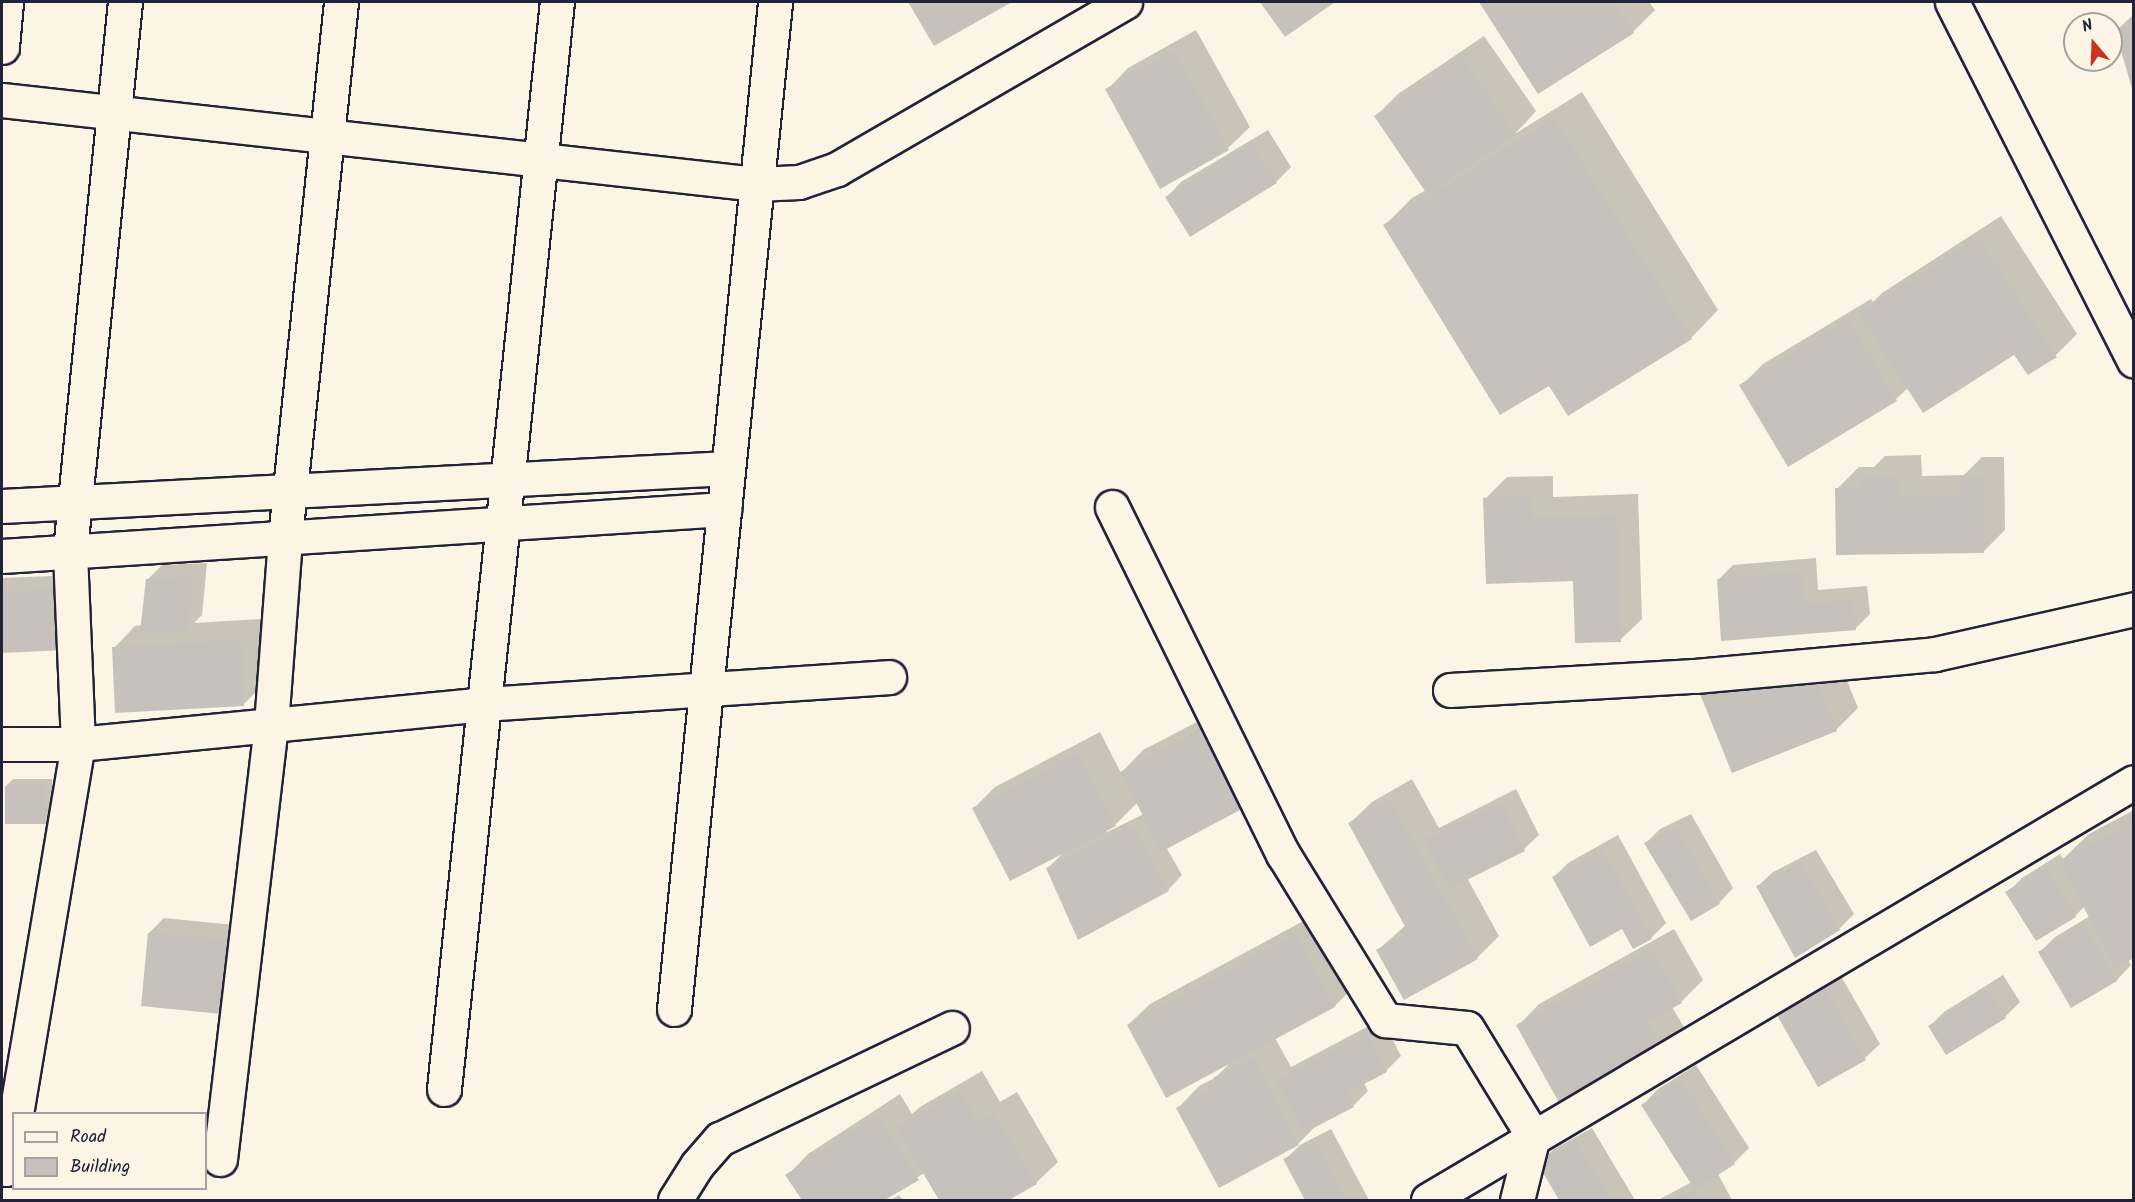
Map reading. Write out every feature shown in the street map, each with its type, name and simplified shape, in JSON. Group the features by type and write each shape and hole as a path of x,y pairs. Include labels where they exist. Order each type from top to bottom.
{"street":[{"path":"2,47 6,2"},
{"path":"16,1112 78,744 70,550 125,2"},
{"path":"220,1159 271,725 285,537 341,2"},
{"path":"444,1089 557,2"},
{"path":"674,1009 775,2"},
{"path":"2,100 757,183 799,182 837,169 1125,2"},
{"path":"1952,2 2133,361"},
{"path":"2,506 75,504 728,468"},
{"path":"1112,507 1283,854 1385,1020 1467,1028 1533,1136 1517,1200"},
{"path":"2,556 724,509"},
{"path":"1450,690 1695,676 1935,654 2133,609"},
{"path":"2,744 78,744 484,704 889,677"},
{"path":"1428,1200 2133,782"},
{"path":"675,1200 697,1165 720,1139 952,1028"},
{"path":"6,1169 12,1137"}],"building":[{"path":"908,2 1012,2 934,46"},
{"path":"1260,2 1335,2 1285,37"},
{"path":"1479,2 1614,2 1634,33 1538,94"},
{"path":"2134,26 2133,92 2123,58 2123,28"},
{"path":"1174,50 1229,150 1160,189 1105,89"},
{"path":"1462,56 1515,134 1427,194 1374,116"},
{"path":"1554,118 1692,339 1568,416 1549,386 1500,415 1383,225"},
{"path":"1252,143 1277,183 1190,237 1165,197"},
{"path":"1978,237 2057,357 2028,375 2014,355 1923,413 1859,314"},
{"path":"1848,319 1897,401 1788,467 1739,385"},
{"path":"1900,476 1900,497 1960,496 1959,478 1983,478 1984,553 1836,555 1835,488 1862,488 1861,477"},
{"path":"1532,497 1532,518 1617,515 1621,642 1575,643 1573,581 1486,584 1483,498"},
{"path":"1802,572 1804,604 1853,600 1856,630 1721,641 1717,579"},
{"path":"193,577 188,631 140,632 146,579"},
{"path":"62,589 65,650 2,653 2,592"},
{"path":"241,640 244,706 115,713 112,647"},
{"path":"1817,682 1837,731 1732,773 1700,694"},
{"path":"1198,731 1240,810 1159,853 1150,829 1120,772"},
{"path":"1078,753 1116,826 1010,881 972,808"},
{"path":"46,785 46,824 5,824 5,786"},
{"path":"1390,800 1478,959 1404,1000 1376,950 1408,932 1348,823"},
{"path":"1501,802 1525,851 1449,889 1424,840"},
{"path":"2134,821 2134,958 2116,968 2059,861"},
{"path":"1132,826 1169,891 1078,940 1046,868"},
{"path":"1676,827 1720,904 1691,921 1644,843"},
{"path":"1603,849 1652,939 1633,949 1622,929 1590,947 1552,877"},
{"path":"1801,863 1840,930 1795,958 1756,886"},
{"path":"2045,867 2076,917 2036,941 2005,892"},
{"path":"2084,924 2117,981 2071,1008 2038,952"},
{"path":"148,933 230,940 222,1014 141,1006"},
{"path":"1296,934 1335,1007 1166,1098 1127,1025"},
{"path":"1652,949 1682,1003 1647,1022 1664,1051 1562,1108 1516,1025"},
{"path":"1822,982 1866,1060 1818,1087 1774,1010"},
{"path":"1987,989 2006,1018 1946,1055 1928,1026"},
{"path":"1367,1032 1387,1072 1347,1093 1354,1107 1304,1133 1276,1080"},
{"path":"1252,1057 1299,1145 1219,1188 1176,1108 1217,1086 1213,1078"},
{"path":"1681,1079 1735,1164 1695,1190 1641,1105"},
{"path":"960,1091 978,1123 995,1113 1037,1184 1009,1200 939,1200 896,1128"},
{"path":"877,1114 919,1180 885,1200 802,1200 785,1175"},
{"path":"1576,1141 1612,1200 1559,1200 1538,1164"},
{"path":"1316,1142 1346,1200 1305,1200 1283,1159"},
{"path":"1693,1190 1699,1200 1673,1200"}]}
